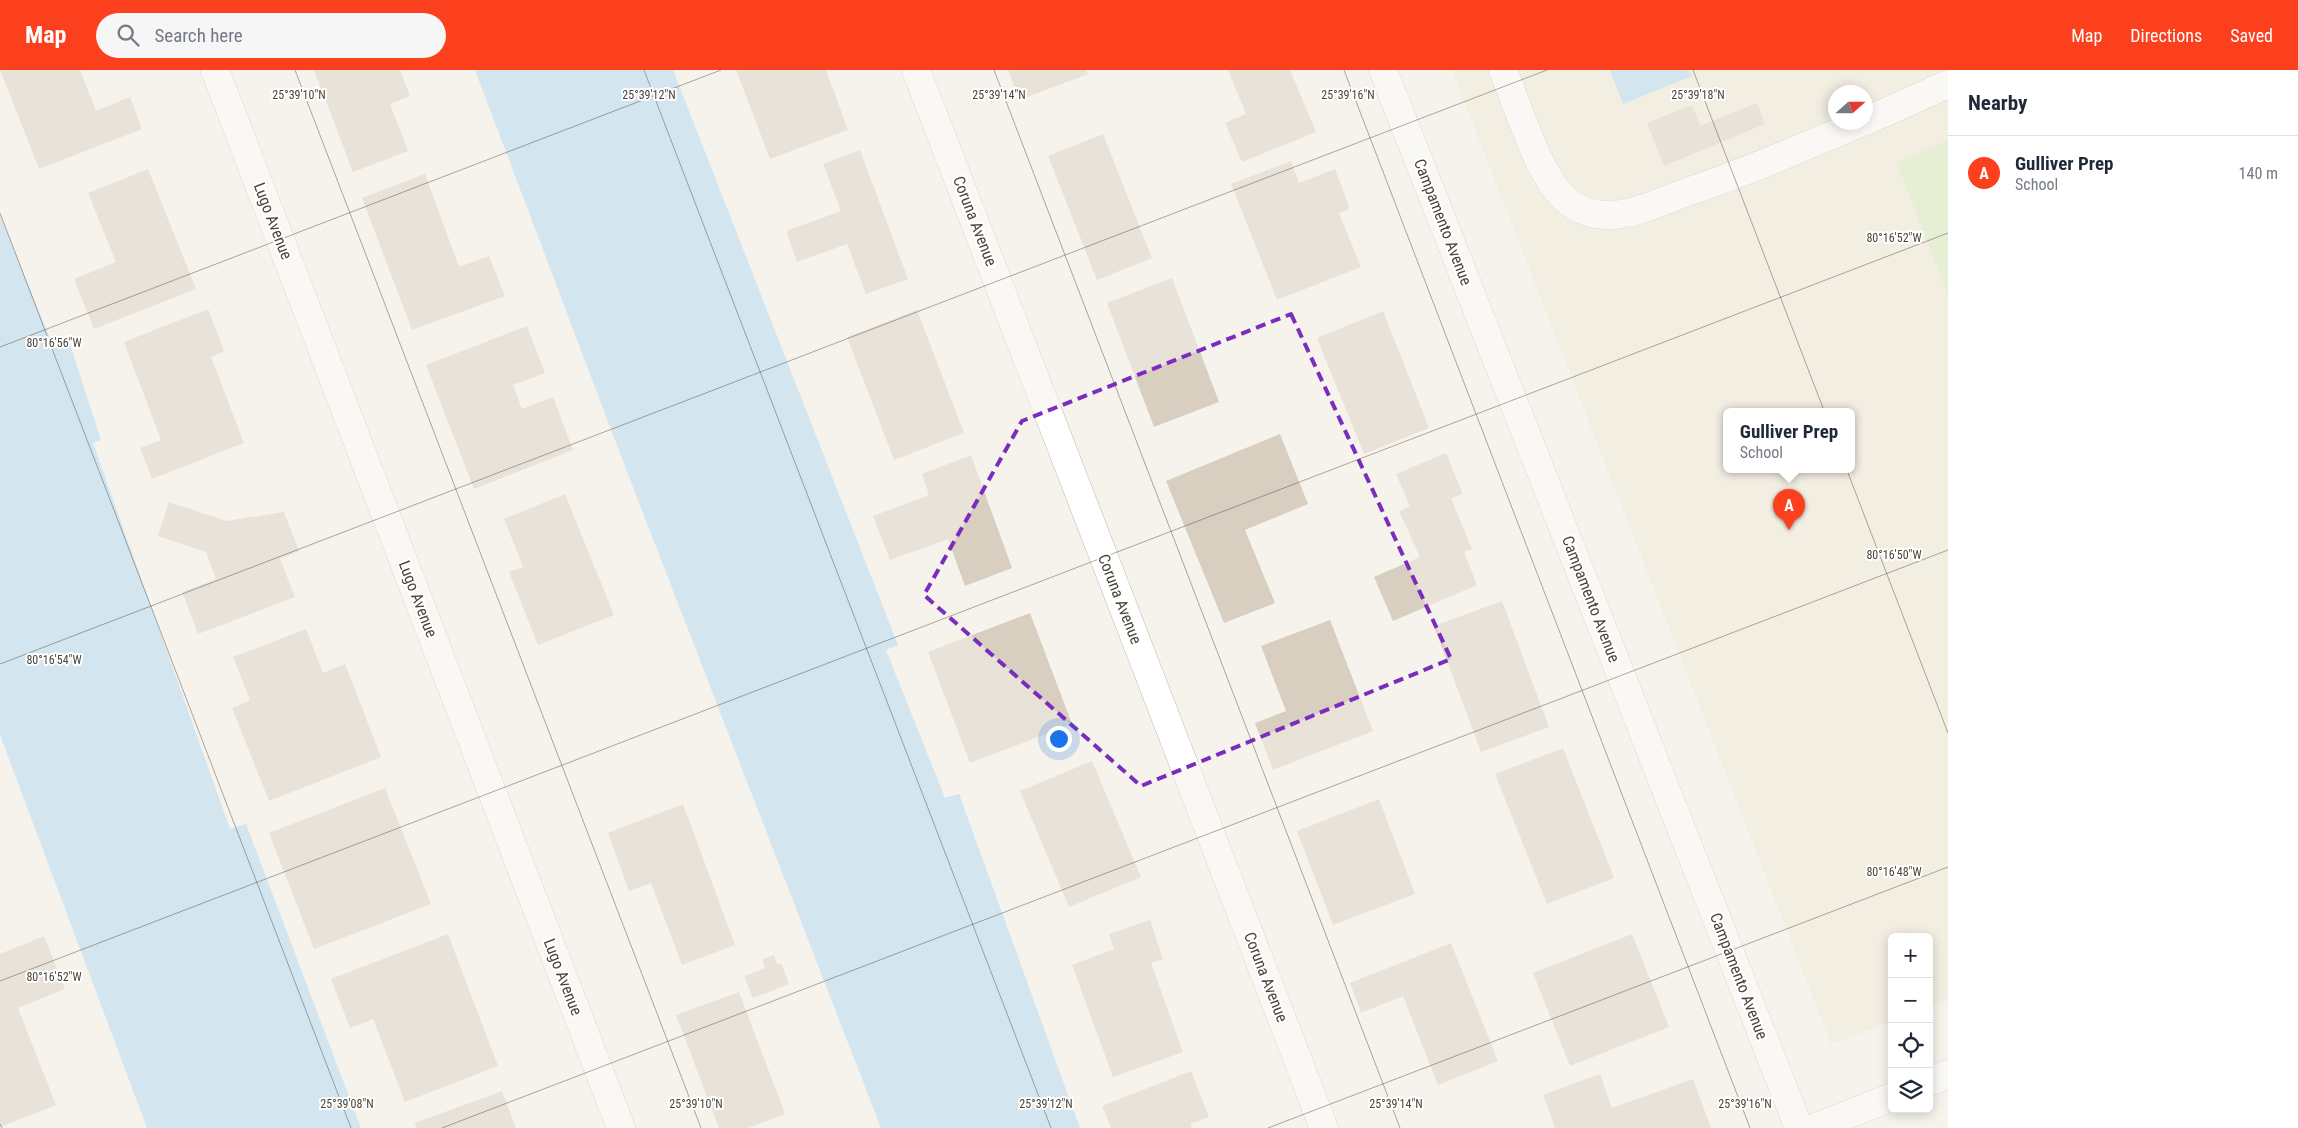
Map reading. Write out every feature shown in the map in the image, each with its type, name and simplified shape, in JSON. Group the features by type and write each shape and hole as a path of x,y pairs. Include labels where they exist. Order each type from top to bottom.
{"street":[{"name":"Lugo Avenue","path":"216,70 621,1128"},
{"name":"Coruna Avenue","path":"916,70 1324,1128"},
{"name":"Campamento Avenue","path":"1384,70 1799,1128"},
{"path":"1503,70 1539,159 1556,188 1573,205 1585,212 1614,215 1659,202 1757,166 1845,130"},
{"path":"1873,118 1948,84"},
{"path":"1933,1080 1948,1074"},
{"path":"1814,1128 1888,1099"}],"highlighted area":[{"path":"1291,314 1451,659 1141,786 924,595 1022,421"}],"shaded area":[{"path":"1452,70 1948,70 1948,1000 1933,1006 1933,933 1888,933 1888,1023 1831,1044"}],"green space":[{"path":"1948,140 1948,295 1897,163"}],"water":[{"path":"475,70 673,70 898,645 886,650 945,798 959,794 1080,1128 881,1128 626,469"},
{"path":"1610,70 1689,70 1692,76 1623,104"},
{"path":"0,215 53,346 69,341 101,440 93,443 230,829 246,824 361,1128 147,1128 0,735"}],"building":[{"path":"0,70 80,70 96,111 130,97 142,129 39,169"},
{"path":"314,70 400,70 410,96 390,104 408,151 353,172"},
{"path":"736,70 826,70 848,130 770,159"},
{"path":"1008,70 1086,70 1088,74 1019,100"},
{"path":"1228,70 1290,70 1316,132 1242,162 1225,123 1246,114"},
{"path":"1757,103 1765,124 1664,166 1647,123 1692,105 1700,126"},
{"path":"1103,134 1152,258 1097,280 1048,156"},
{"path":"860,150 908,279 866,294 847,244 797,262 786,231 841,211 823,164"},
{"path":"1291,161 1299,183 1335,169 1350,209 1339,213 1361,267 1277,300 1231,184"},
{"path":"148,169 196,289 94,329 74,279 116,262 88,193"},
{"path":"425,174 459,267 489,256 505,296 412,330 362,198"},
{"path":"1172,278 1219,402 1154,427 1107,303"},
{"path":"208,309 224,351 211,357 244,443 152,479 140,448 161,440 124,342"},
{"path":"917,310 964,433 894,460 847,337"},
{"path":"1383,311 1429,428 1364,454 1317,338"},
{"path":"527,326 545,373 513,385 522,409 553,397 573,450 474,489 426,365"},
{"path":"1280,434 1308,504 1245,530 1275,603 1224,623 1166,481"},
{"path":"1446,453 1463,494 1451,498 1472,549 1464,552 1477,585 1393,621 1374,577 1420,557 1399,511 1410,506 1396,474"},
{"path":"971,455 1012,568 965,586 948,539 890,560 873,516 929,495 922,474"},
{"path":"565,494 614,615 538,645 509,572 523,567 504,519"},
{"path":"169,502 226,521 284,512 299,551 280,559 295,597 198,634 182,592 216,579 206,552 158,536"},
{"path":"1502,601 1549,727 1481,752 1434,626"},
{"path":"1030,613 1072,724 970,763 928,652"},
{"path":"1330,620 1373,731 1273,770 1255,723 1286,711 1261,646"},
{"path":"306,629 323,673 345,664 381,757 269,801 232,708 250,700 233,657"},
{"path":"1563,748 1614,878 1547,904 1495,774"},
{"path":"1092,761 1141,877 1069,907 1020,791"},
{"path":"385,788 431,904 314,949 269,833"},
{"path":"1379,799 1415,894 1333,925 1297,831"},
{"path":"683,804 735,945 682,965 651,883 629,891 608,833"},
{"path":"1150,920 1163,959 1151,963 1183,1052 1113,1077 1072,965 1114,949 1109,934"},
{"path":"448,934 498,1066 405,1102 373,1019 350,1028 331,979"},
{"path":"1632,934 1669,1027 1570,1066 1533,973"},
{"path":"44,936 65,989 18,1008 56,1105 0,1127 0,954"},
{"path":"1451,943 1498,1061 1438,1085 1403,996 1361,1013 1350,983"},
{"path":"774,955 777,964 781,963 789,984 753,998 744,976 765,968 762,959"},
{"path":"739,992 785,1114 748,1128 719,1128 676,1015"},
{"path":"1191,1071 1209,1117 1190,1124 1192,1128 1111,1128 1102,1106"},
{"path":"1600,1074 1612,1108 1693,1079 1711,1128 1555,1128 1543,1095"},
{"path":"502,1091 516,1128 416,1128 415,1123"}],"place":[{"name":"Gulliver Prep","path":"1789,530"}]}
